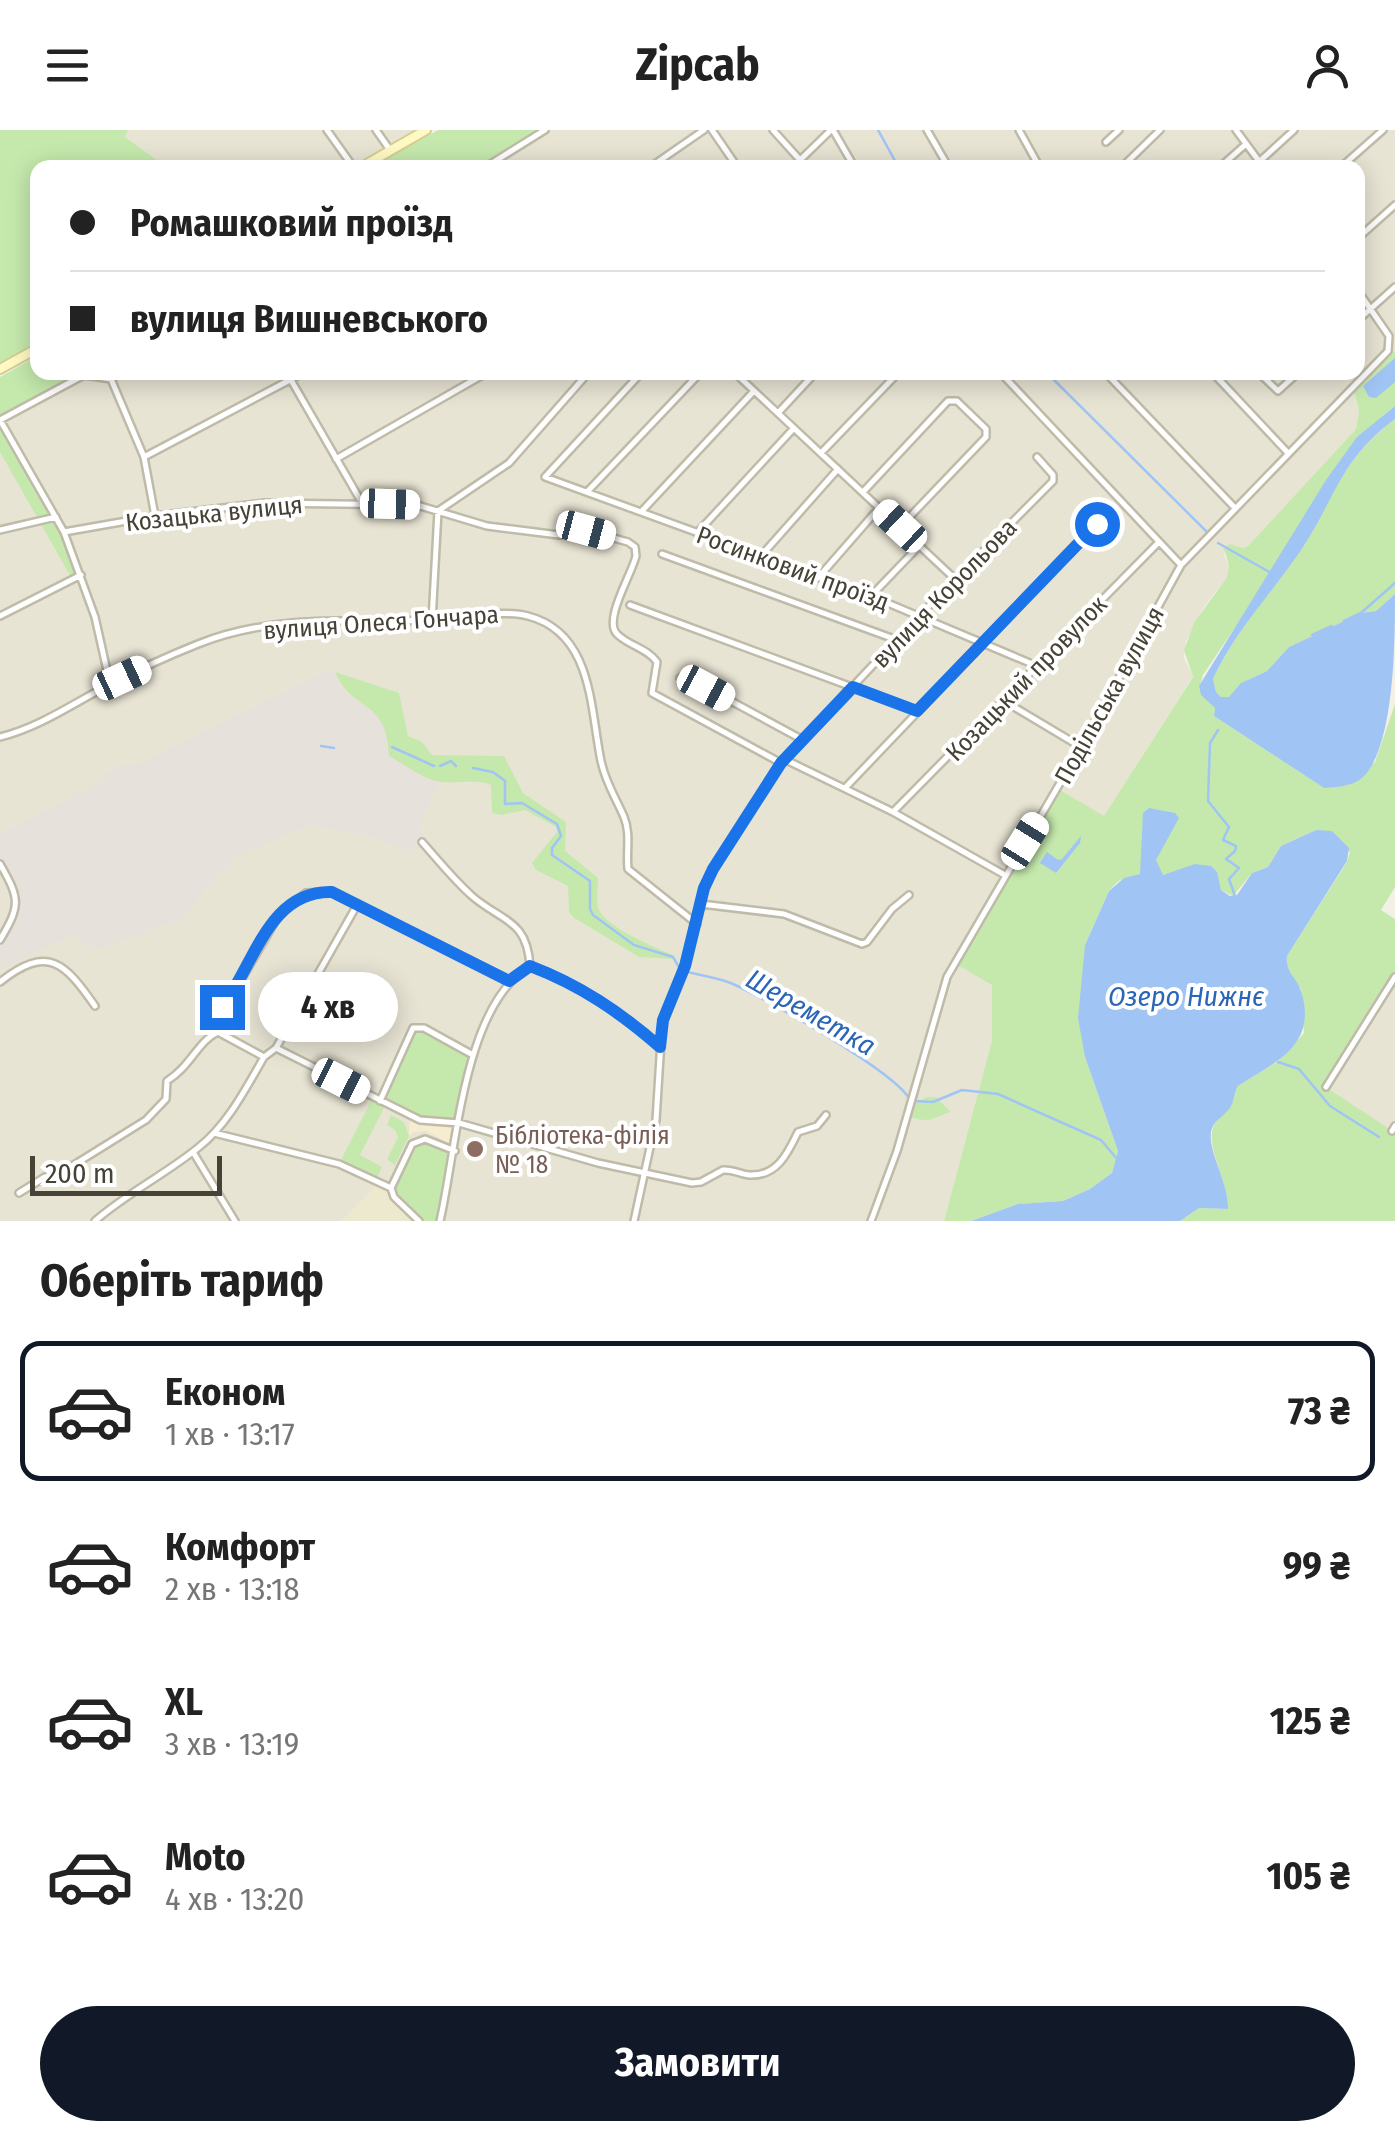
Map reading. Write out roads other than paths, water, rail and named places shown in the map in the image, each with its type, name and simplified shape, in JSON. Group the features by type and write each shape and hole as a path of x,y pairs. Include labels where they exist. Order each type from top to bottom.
{"main road":[{"path":"372,160 426,130"},
{"path":"0,369 30,352"}],"street":[{"path":"327,130 351,160"},
{"path":"376,130 390,150"},
{"path":"497,160 545,130"},
{"path":"661,160 704,130"},
{"path":"712,130 733,160"},
{"path":"773,130 800,160 832,130 850,160"},
{"path":"927,130 944,160"},
{"path":"1019,130 1036,160"},
{"path":"1106,142 1120,130"},
{"path":"1129,160 1160,130"},
{"path":"1236,130 1259,160"},
{"path":"1266,160 1294,130"},
{"path":"1349,160 1383,130"},
{"path":"1229,160 1246,144"},
{"path":"1365,232 1395,205"},
{"path":"1365,314 1395,288"},
{"path":"1365,300 1371,308"},
{"name":"Подільська вулиця","path":"1365,375 1389,346 1389,336 1371,308"},
{"path":"75,380 0,420 64,532 82,575 110,684"},
{"path":"111,380 144,457 155,516"},
{"path":"144,457 292,380 362,503"},
{"path":"336,458 474,380"},
{"path":"432,621 438,511 509,462 582,380"},
{"name":"Росинковий проїзд","path":"635,380 545,477 872,596 1037,666"},
{"path":"586,492 693,380"},
{"path":"743,380 956,580"},
{"path":"778,413 809,380"},
{"path":"821,452 891,380"},
{"path":"1008,380 1181,565"},
{"path":"1113,380 1235,508"},
{"path":"1220,380 1288,453"},
{"path":"1266,380 1278,391 1290,380"},
{"name":"Подільська вулиця","path":"871,1221 897,1152 946,977 1081,747 1181,565 1360,380"},
{"path":"641,512 754,391"},
{"path":"863,492 948,402 957,402 987,433 900,526"},
{"path":"698,532 794,428"},
{"name":"вулиця Корольова","path":"634,1221 656,1120 663,1020 685,966 704,888 718,858 783,761 1053,481 1054,475 1037,457"},
{"path":"762,556 838,469"},
{"name":"Козацька вулиця","path":"64,532 264,503 362,503 417,505 487,526 559,535 586,530 631,543 636,550 635,561 612,626 615,633 657,662 652,694 893,812 1004,874"},
{"path":"818,578 880,508"},
{"path":"0,530 56,517"},
{"path":"846,788 1097,524"},
{"name":"Козацький провулок","path":"893,812 1158,543"},
{"path":"872,596 920,546"},
{"path":"662,554 897,640"},
{"path":"0,616 82,575"},
{"path":"630,605 917,711"},
{"name":"вулиця Олеся Гончара","path":"0,737 44,722 110,684 235,632 312,621 432,621 520,614 547,623 564,636 584,672 610,793 624,817 628,869 697,924"},
{"path":"680,678 802,740"},
{"path":"1004,701 1081,747"},
{"path":"422,842 474,897 521,931 528,943 530,966"},
{"path":"0,864 17,900 15,915 0,940"},
{"path":"19,1193 45,1177 56,1176 146,1120 166,1100 167,1081 188,1065 208,1038 218,1032 222,1007 280,913 306,894 332,892 509,981"},
{"path":"701,904 784,914 862,944 909,895"},
{"path":"95,1221 144,1183 194,1152 214,1133 240,1099 264,1057 276,1048 357,905"},
{"path":"0,982 33,962 57,962 71,973 94,1006"},
{"path":"440,1221 484,1019 509,981 530,966"},
{"path":"530,966 620,1012 660,1047"},
{"path":"1326,1088 1395,977"},
{"path":"380,1101 414,1028 421,1027 474,1056"},
{"path":"218,1032 264,1057"},
{"path":"276,1048 420,1120 459,1123 695,1184 723,1170 747,1175 782,1162 798,1132 817,1126 826,1115"},
{"path":"214,1133 340,1164 391,1188"},
{"path":"419,1221 394,1198 391,1188 414,1141 427,1140 455,1151"},
{"path":"194,1152 235,1221"}],"water":[{"path":"1395,358 1395,382 1376,398 1369,397 1363,386"},
{"path":"1395,406 1395,419 1376,434 1350,465 1301,550 1243,628 1213,679 1216,692 1229,697 1241,683 1267,671 1289,647 1361,613 1376,611 1395,594 1391,692 1381,743 1362,778 1349,785 1324,788 1214,716 1215,708 1201,695 1199,686 1326,480 1357,437"},
{"name":"Озеро Нижнє","path":"1149,808 1175,813 1179,818 1156,860 1163,875 1195,864 1211,866 1217,872 1221,890 1230,896 1237,895 1252,873 1268,867 1281,846 1316,830 1332,831 1349,848 1347,861 1287,956 1305,1010 1299,1038 1279,1060 1238,1086 1230,1108 1212,1128 1211,1140 1228,1209 1199,1208 1180,1221 971,1221 1018,1204 1063,1201 1112,1173 1118,1151 1085,1057 1078,1018 1085,945 1109,891 1124,878 1140,874 1143,813"},
{"path":"1081,836 1080,843 1056,873 1040,863 1047,852 1062,859"}],"waterway":[{"path":"878,130 895,160"},
{"path":"1054,380 1206,531"},
{"path":"1218,543 1271,573"},
{"path":"1344,621 1361,613 1395,583"},
{"path":"1312,635 1332,626"},
{"path":"1218,730 1210,743 1208,801 1229,827 1223,840 1236,846 1226,859 1239,868 1229,879 1235,896"},
{"name":"Шереметка","path":"321,746 334,748"},
{"name":"Шереметка","path":"392,747 434,766"},
{"name":"Шереметка","path":"440,766 451,761 456,766"},
{"name":"Шереметка","path":"473,768 493,772 505,781 505,804 522,803 557,824 561,836 552,855 590,881 593,915 634,945 673,957 680,969"},
{"name":"Шереметка","path":"688,972 733,984 799,1019 878,1070 909,1098"},
{"path":"1278,1062 1299,1069 1330,1106 1379,1137"},
{"name":"Шереметка","path":"915,1101 933,1102 962,1090 998,1094 1101,1140 1117,1159"}],"place":[{"name":"Бібліотека-філія № 18","path":"475,1149"}]}
